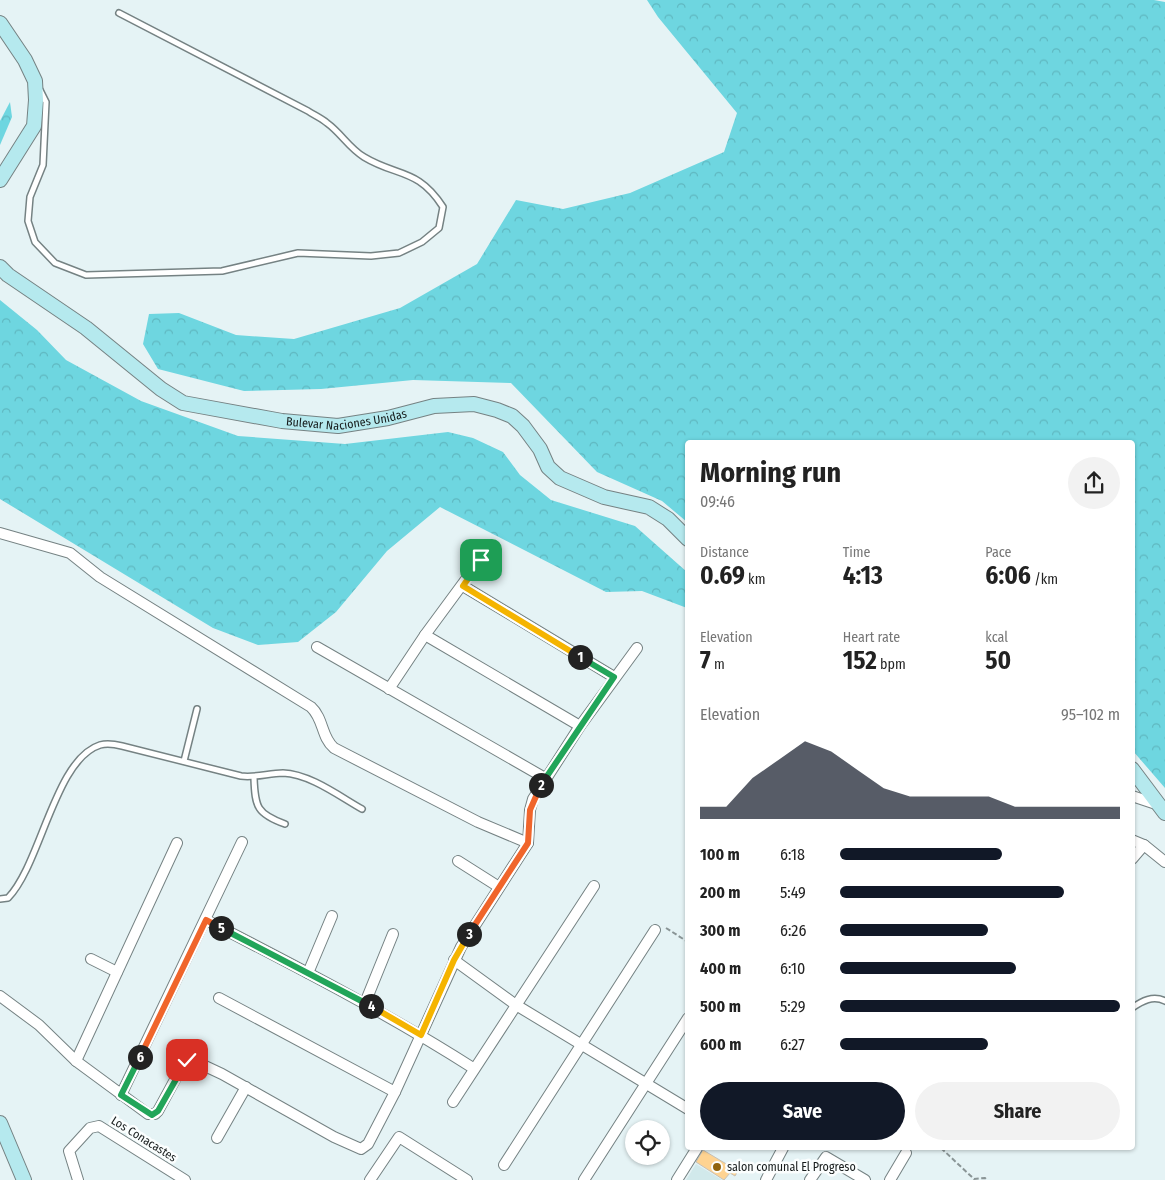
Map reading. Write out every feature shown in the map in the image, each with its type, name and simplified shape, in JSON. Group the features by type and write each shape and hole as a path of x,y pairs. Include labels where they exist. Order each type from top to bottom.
{"main road":[{"path":"0,23 25,60 35,81 36,100 34,126 0,180"},
{"name":"Bulevar Naciones Unidas","path":"0,267 8,275 86,328 161,389 183,403 282,421 338,426 388,418 434,406 474,404 498,410 512,416 523,426 540,449 548,467 560,478 604,497 649,507 668,519 685,536"},
{"path":"1135,773 1162,809"},
{"path":"0,1123 24,1180"}],"street":[{"path":"0,533 70,554 100,577 318,713 326,740 334,748 469,818 528,843"},
{"path":"389,689 425,635 481,560"},
{"path":"463,586 614,677"},
{"path":"425,635 580,726"},
{"path":"318,646 545,778"},
{"path":"0,996 38,1025 76,1061 148,1114 155,1114 184,1063 190,1059 246,1087 334,1137 361,1149 368,1144 395,1092 454,960 528,843 530,810 533,799 580,726 637,648"},
{"path":"1135,797 1162,809"},
{"path":"1135,841 1144,845 1165,862"},
{"path":"121,1095 242,842"},
{"path":"76,1061 177,843"},
{"path":"1135,855 1144,845"},
{"path":"458,861 499,888"},
{"path":"453,1102 473,1068 594,886"},
{"path":"308,973 332,916"},
{"path":"206,920 364,1003 421,1035 473,1068"},
{"path":"504,1165 580,1043 659,928"},
{"path":"364,1003 393,934"},
{"path":"91,959 117,972"},
{"path":"454,960 516,1005 685,1107"},
{"path":"219,998 395,1092"},
{"path":"584,1180 685,1023"},
{"path":"217,1138 246,1087"},
{"name":"Los Conacastes","path":"78,1180 69,1151 90,1128 99,1126 185,1180"},
{"path":"370,1180 397,1138 401,1137 467,1180"},
{"path":"677,1180 696,1150"},
{"path":"766,1180 782,1150"},
{"path":"890,1180 906,1153"},
{"path":"810,1180 826,1157 865,1180"}],"lane":[{"path":"35,81 46,102 46,128 43,165 30,197 28,221 35,242 55,263 86,274 222,271 298,253 371,256 399,253 422,242 440,228 443,206 432,189 406,173 365,157 345,142 329,124 308,110 119,13"},
{"path":"184,762 197,709"},
{"path":"0,899 8,898 22,878 69,773 88,752 98,745 110,743 254,778 283,773 296,775 362,809"},
{"path":"254,778 256,804 260,812 285,824"},
{"path":"1135,1006 1146,999 1154,998 1165,1001"}],"path":[{"path":"659,928 685,941"},
{"path":"943,1150 974,1179 985,1178 987,1180"}],"shaded area":[{"path":"696,1164 722,1180 686,1180"}],"green space":[{"path":"647,0 1154,0 1165,2 1165,788 1135,753 1135,440 685,440 685,520 662,501 597,472 511,383 413,380 321,389 244,391 158,369 143,344 149,314 179,313 236,335 294,339 400,308 477,264 516,200 563,209 630,193 724,152 737,113 658,17"},
{"path":"10,102 12,117 0,145 0,121"},
{"path":"0,300 37,330 66,360 141,401 238,436 345,444 448,432 473,438 503,452 520,475 551,500 635,526 685,570 685,607 642,591 606,592 440,507 387,551 336,612 298,642 258,645 213,628 0,499"}],"building":[{"name":"salon comunal El Progreso","path":"703,1150 738,1171 735,1176 730,1173 724,1180 696,1162"}],"place":[{"name":"salon comunal El Progreso","path":"717,1167"}],"route":[{"path":"187,1060 155,1114 148,1114 121,1095 206,920 421,1035 461,947 528,843 530,810 533,799 545,778 614,677 463,586 481,560"}]}
